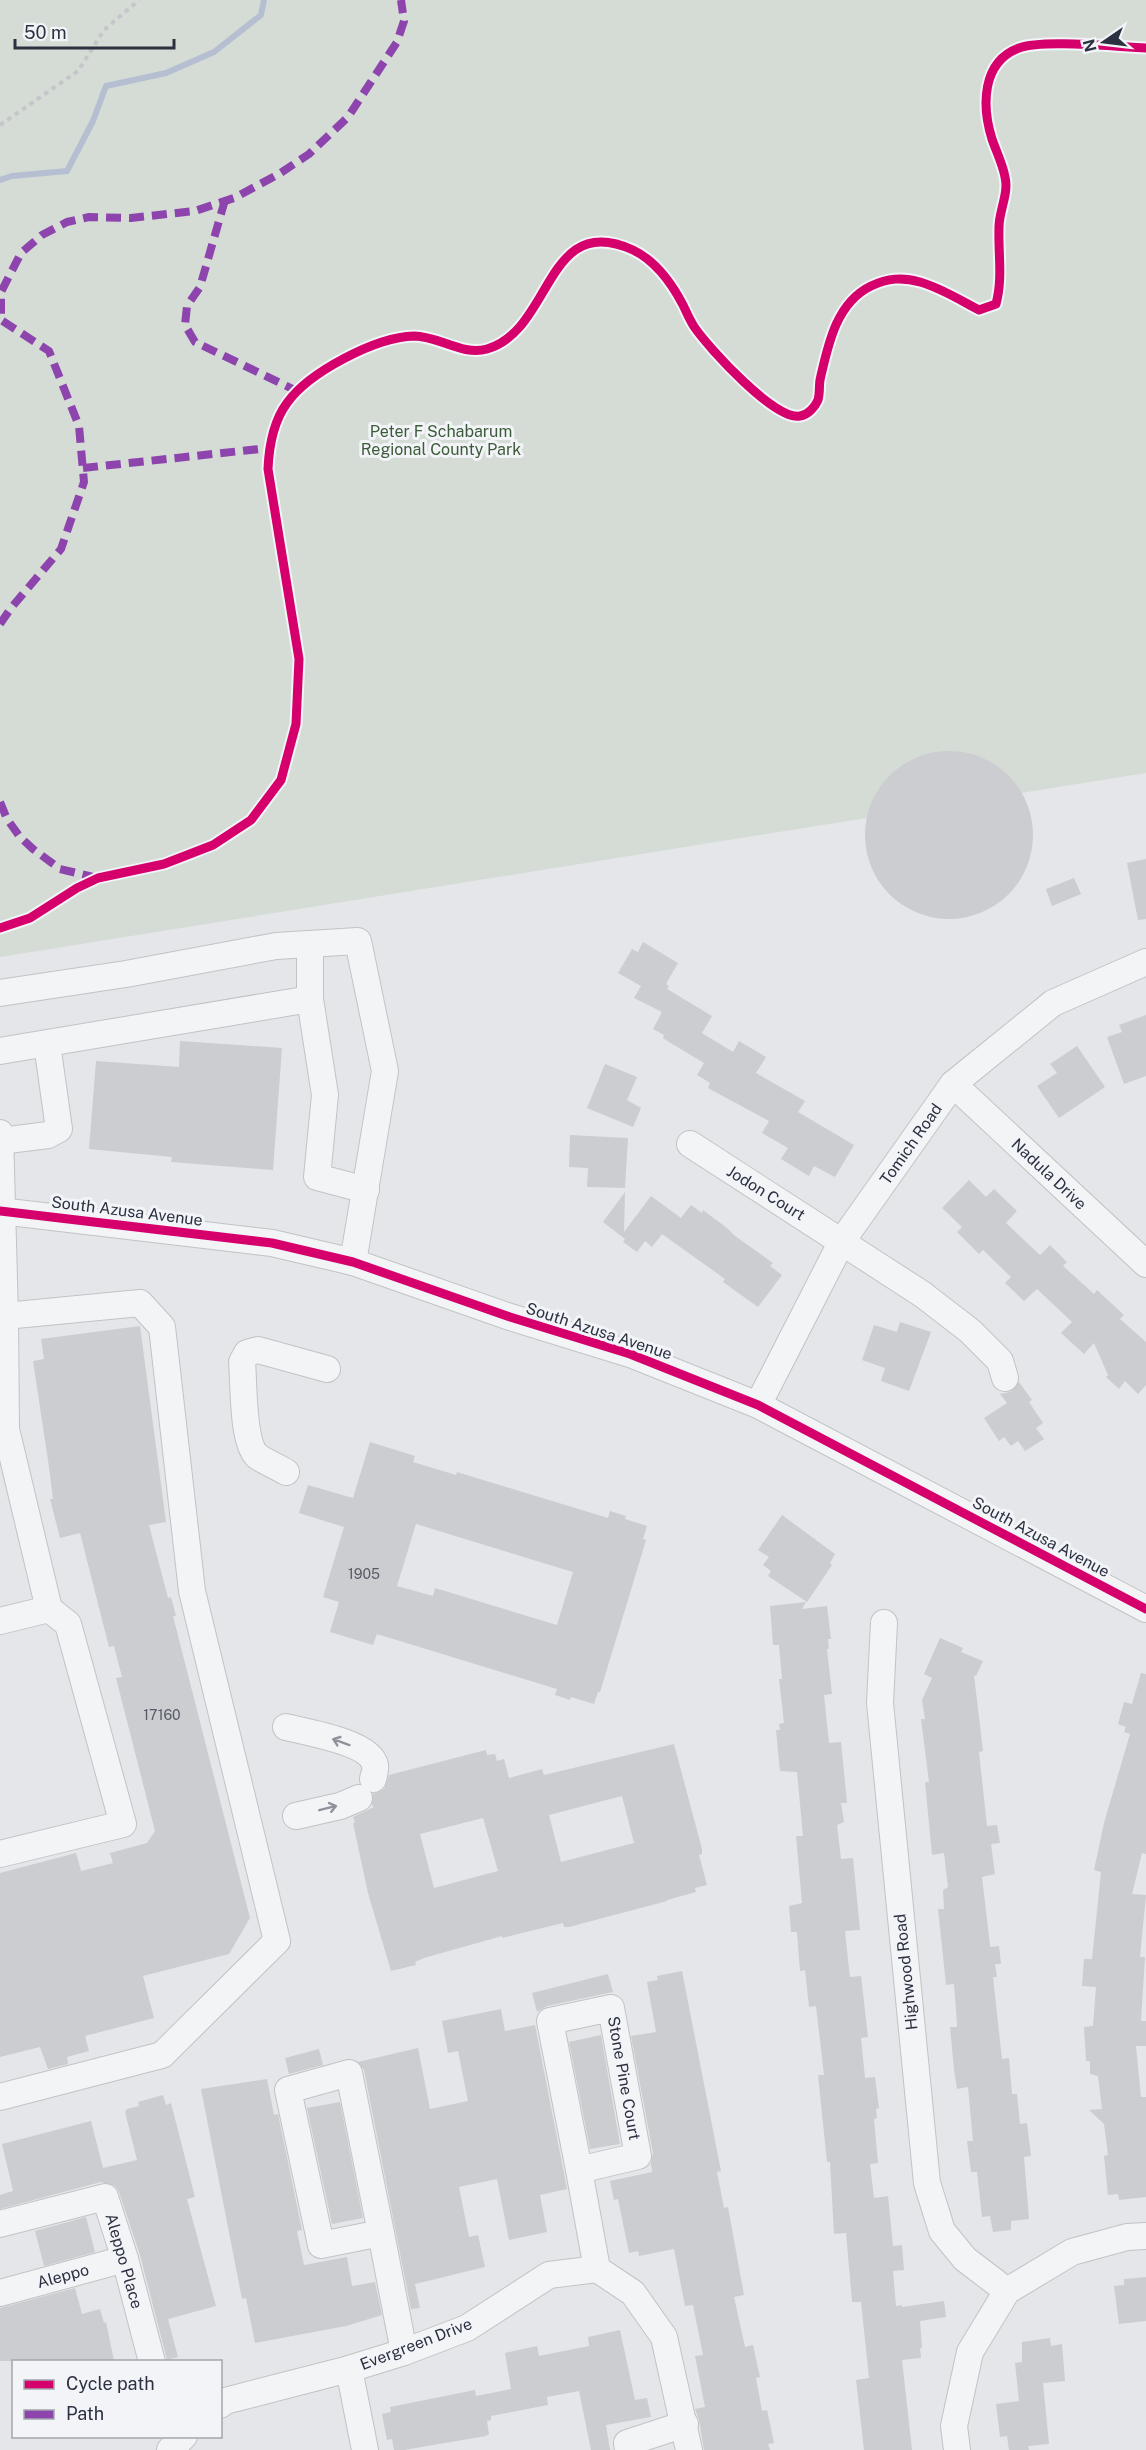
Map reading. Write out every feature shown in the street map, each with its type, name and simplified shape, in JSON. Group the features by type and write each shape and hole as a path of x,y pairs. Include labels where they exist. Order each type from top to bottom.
{"street":[{"path":"0,993 126,974 276,946 358,941 385,1071 353,1262"},
{"path":"310,944 310,999 325,1095 317,1177 366,1190"},
{"name":"Tomich Road","path":"758,1405 842,1241 953,1084 1053,1003 1146,962"},
{"path":"0,1051 310,999"},
{"path":"0,1141 48,1135 59,1129 46,1044"},
{"name":"Nadula Drive","path":"953,1084 1146,1264"},
{"path":"0,1133 0,1211 6,1316 3,1429 49,1609 68,1624 123,1824 0,1854"},
{"name":"Jodon Court","path":"690,1144 922,1294 970,1331 1000,1361 1005,1378"},
{"name":"South Azusa Avenue","path":"0,1211 272,1243 353,1262 510,1317 630,1354 758,1405 1146,1609"},
{"path":"0,2097 162,2055 277,1941 192,1591 162,1327 140,1303 6,1316"},
{"path":"286,1472 257,1456 251,1447 247,1430 242,1362 247,1353 258,1350 327,1369"},
{"path":"0,1621 49,1609"},
{"name":"Highwood Road","path":"884,1623 880,1703 927,2183 942,2230 965,2259 1007,2291"},
{"path":"286,1727 336,1739 358,1748 370,1756 375,1765 366,1788 340,1806 296,1816"},
{"name":"Stone Pine Court","path":"579,2170 638,2156 611,2008 550,2021 597,2269"},
{"path":"381,2233 321,2245 288,2090 349,2073 381,2233 404,2352"},
{"name":"Aleppo Place","path":"0,2224 105,2197 125,2259 152,2360"},
{"path":"957,2450 954,2426 970,2352 1007,2291 1072,2252 1127,2237 1146,2236"},
{"name":"Aleppo","path":"0,2293 125,2259"},
{"path":"597,2269 633,2293 664,2337 689,2450"},
{"name":"Evergreen Drive","path":"222,2404 404,2352 467,2328 549,2275 597,2269"},
{"path":"349,2369 366,2450"},
{"path":"628,2450 627,2443 685,2424"}],"path":[{"path":"0,125 78,71 104,30 139,0"}],"green space":[{"name":"Peter F Schabarum Regional County Park","path":"0,0 1146,0 1146,773 0,957"}],"building":[{"path":"949,751 981,758 995,765 1008,776 1019,789 1026,803 1033,835 1026,867 1019,881 1008,894 995,905 981,912 949,919 917,912 903,905 890,894 879,881 872,867 865,835 872,803 879,789 890,776 903,765 917,758"},
{"path":"1146,859 1146,919 1138,920 1127,863"},
{"path":"1074,878 1081,894 1052,906 1046,889"},
{"path":"643,942 678,963 666,984 669,986 667,989 712,1016 702,1033 733,1052 739,1041 766,1057 756,1073 805,1101 798,1112 854,1145 835,1177 814,1166 809,1176 781,1159 788,1148 762,1133 769,1121 708,1088 710,1083 697,1075 704,1063 663,1038 664,1035 653,1029 662,1012 634,998 641,986 618,973 632,949 638,952"},
{"path":"1146,1015 1146,1076 1124,1084 1107,1037 1122,1032 1119,1025"},
{"path":"180,1041 282,1048 273,1170 171,1162 172,1157 89,1149 96,1061 179,1067"},
{"path":"1077,1046 1105,1087 1059,1118 1037,1086 1057,1073 1050,1064"},
{"path":"605,1064 637,1077 627,1100 641,1108 633,1127 587,1108"},
{"path":"570,1135 628,1138 625,1188 587,1187 588,1168 569,1167"},
{"path":"969,1180 986,1197 994,1189 1017,1211 1006,1223 1040,1255 1050,1245 1067,1262 1063,1266 1094,1294 1097,1290 1124,1315 1120,1319 1146,1342 1146,1385 1138,1394 1125,1381 1119,1389 1106,1377 1108,1375 1094,1343 1084,1354 1061,1333 1072,1322 1037,1289 1024,1301 1005,1283 1011,1277 983,1250 979,1254 957,1232 962,1227 942,1208"},
{"path":"625,1192 624,1232 651,1196 681,1218 691,1205 702,1213 703,1210 773,1263 770,1266 782,1275 758,1307 723,1282 725,1279 662,1234 652,1247 645,1241 637,1252 623,1242 625,1239 603,1222"},
{"path":"900,1322 931,1332 909,1391 881,1381 885,1368 862,1360 874,1325 897,1332"},
{"path":"140,1326 166,1522 149,1525 168,1598 171,1597 176,1616 173,1616 250,1918 229,1954 143,1976 154,2018 85,2036 89,2051 67,2057 68,2064 48,2069 40,2047 0,2057 0,1873 76,1853 81,1871 113,1863 110,1853 147,1843 155,1831 116,1678 122,1677 114,1646 109,1647 80,1533 60,1538 50,1499 53,1499 33,1361 44,1359 41,1339"},
{"path":"1019,1382 1032,1400 1029,1402 1043,1423 1036,1428 1044,1439 1025,1451 1018,1441 1011,1446 1004,1437 999,1441 984,1418 1007,1403 1000,1394 1010,1392"},
{"path":"370,1442 415,1456 413,1462 456,1475 457,1472 608,1518 610,1511 647,1526 643,1539 646,1540 600,1692 594,1704 571,1697 570,1700 555,1695 557,1689 377,1634 373,1645 330,1632 339,1602 323,1597 344,1527 299,1513 308,1485 353,1498","holes":["416,1524 573,1572 557,1625 435,1588 433,1596 397,1586"]},
{"path":"782,1515 835,1554 830,1563 832,1565 807,1602 768,1576 771,1571 763,1565 769,1557 758,1550"},
{"path":"806,1602 802,1609 827,1606 831,1639 828,1639 829,1649 827,1649 832,1694 824,1695 829,1743 841,1742 847,1803 841,1803 844,1822 837,1825 841,1859 853,1858 860,1930 845,1931 850,1977 861,1976 868,2037 861,2038 865,2078 875,2077 879,2108 876,2109 877,2118 874,2119 878,2163 870,2164 874,2198 888,2196 893,2246 902,2245 904,2270 893,2271 896,2306 944,2301 946,2317 920,2321 921,2358 902,2360 912,2450 864,2450 856,2380 869,2378 861,2302 852,2302 846,2233 834,2234 830,2162 827,2162 818,2075 824,2075 816,2006 809,2007 805,1970 800,1971 797,1932 791,1932 789,1906 802,1903 796,1836 803,1836 797,1772 780,1771 776,1730 780,1730 779,1724 784,1723 779,1679 782,1679 779,1645 773,1645 770,1606"},
{"path":"940,1638 963,1648 961,1652 983,1661 976,1676 974,1675 983,1751 979,1752 987,1826 997,1825 1000,1843 991,1844 995,1874 982,1877 990,1947 999,1946 1001,1964 995,1964 997,1977 993,1977 1002,2059 1009,2058 1012,2094 1017,2094 1020,2124 1027,2123 1031,2156 1024,2157 1029,2219 1011,2221 1011,2230 993,2232 990,2216 982,2217 977,2172 971,2172 967,2141 973,2141 968,2087 957,2089 950,2027 957,2027 954,1984 946,1985 938,1909 944,1909 943,1890 948,1887 944,1853 932,1855 925,1782 929,1782 921,1719 925,1719 922,1700 932,1678 924,1674"},
{"path":"1141,1673 1146,1674 1146,1854 1142,1853 1132,1894 1146,1895 1140,1957 1145,1957 1141,2021 1146,2021 1146,2046 1136,2046 1141,2097 1146,2097 1146,2197 1119,2200 1118,2194 1108,2195 1104,2156 1108,2155 1104,2124 1089,2110 1102,2109 1098,2076 1090,2074 1090,2061 1086,2061 1084,2027 1093,2026 1096,1987 1082,1986 1084,1959 1092,1959 1101,1872 1094,1870 1104,1823 1130,1734 1124,1732 1126,1727 1118,1724 1124,1702 1132,1704"},
{"path":"674,1744 702,1849 702,1854 699,1855 707,1885 695,1888 696,1892 667,1901 569,1927 564,1927 563,1923 502,1938 502,1936 424,1958 415,1962 416,1965 391,1971 368,1893 353,1817 374,1807 372,1805 373,1794 384,1789 389,1775 486,1750 487,1755 495,1754 497,1761 504,1759 509,1778 542,1769 544,1775","holes":["622,1796 634,1843 561,1862 549,1815","483,1818 498,1871 434,1888 420,1834"]},
{"path":"682,1971 721,2171 717,2172 724,2208 728,2207 744,2295 734,2297 745,2347 753,2345 760,2377 756,2378 762,2411 767,2410 774,2443 768,2444 770,2450 704,2450 695,2409 705,2407 695,2356 703,2355 693,2305 685,2306 674,2249 639,2256 638,2251 629,2253 618,2199 614,2200 610,2181 652,2172 653,2153 631,2036 656,2032 647,1982 658,1980 657,1976"},
{"path":"608,1974 613,1992 547,2006 537,2012 532,1993"},
{"path":"501,2009 505,2031 535,2025 567,2189 540,2195 547,2232 509,2240 497,2179 459,2187 469,2237 478,2235 485,2267 415,2284 420,2308 411,2309 364,2070 358,2062 418,2048 430,2109 468,2101 458,2051 448,2053 442,2021"},
{"path":"601,2035 620,2144 590,2149 569,2042"},
{"path":"319,2049 323,2065 289,2074 285,2058"},
{"path":"267,2079 274,2115 278,2114 302,2230 297,2231 304,2265 347,2257 352,2286 375,2282 382,2315 346,2326 255,2343 246,2298 242,2299 201,2089"},
{"path":"163,2095 166,2105 171,2103 195,2197 187,2199 216,2306 168,2319 178,2357 167,2360 140,2255 115,2186 101,2182 0,2209 0,2195 13,2191 2,2144 91,2121 103,2168 137,2160 125,2112 127,2109 139,2106 138,2102"},
{"path":"340,2102 363,2218 332,2224 307,2108"},
{"path":"86,2217 95,2252 44,2266 35,2231"},
{"path":"1146,2277 1146,2321 1119,2324 1114,2286 1124,2285 1124,2279"},
{"path":"75,2288 82,2314 100,2309 104,2323 106,2322 114,2360 0,2361 0,2308"},
{"path":"620,2330 635,2400 647,2398 651,2417 606,2425 610,2450 591,2450 579,2391 547,2397 548,2405 491,2416 491,2420 487,2421 489,2434 486,2436 404,2450 394,2450 392,2439 387,2440 382,2414 391,2412 390,2407 475,2390 476,2396 511,2389 505,2353 537,2346 539,2356 589,2346 588,2337"},
{"path":"1050,2338 1051,2346 1062,2344 1065,2381 1043,2383 1049,2444 1028,2446 1029,2450 1009,2450 1007,2436 1000,2437 996,2404 1019,2401 1015,2363 1022,2362 1022,2342"}],"waterway":[{"path":"0,180 12,176 67,171 93,121 106,86 166,73 214,52 261,15 264,0"}],"marked path":[{"path":"0,624 61,549 84,482 79,426 49,351 1,320 1,292 21,253 42,235 67,222 89,217 131,218 195,211 234,198 279,174 309,154 348,117 397,42 404,21 401,0"},
{"path":"225,200 200,287 187,306 185,325 195,342 297,391"},
{"path":"83,468 269,448"},
{"path":"0,802 7,819 20,837 33,849 60,869 98,878"}],"cycle path":[{"path":"0,928 30,918 77,888 98,878 164,864 213,845 251,820 281,780 296,724 299,659 268,469 271,443 278,418 297,391 311,380 344,358 363,349 399,338 423,337 469,350 487,349 509,338 525,320 566,259 582,246 604,242 633,250 649,260 674,289 695,328 728,366 759,396 789,414 800,416 806,414 818,400 826,353 835,326 849,303 871,286 883,281 907,279 950,294 979,310 996,304 1000,275 999,221 1006,183 992,139 986,100 991,75 997,64 1019,48 1030,45 1062,44 1146,48"},
{"path":"0,1211 272,1243 353,1262 510,1317 630,1354 758,1405 1146,1609"}]}
